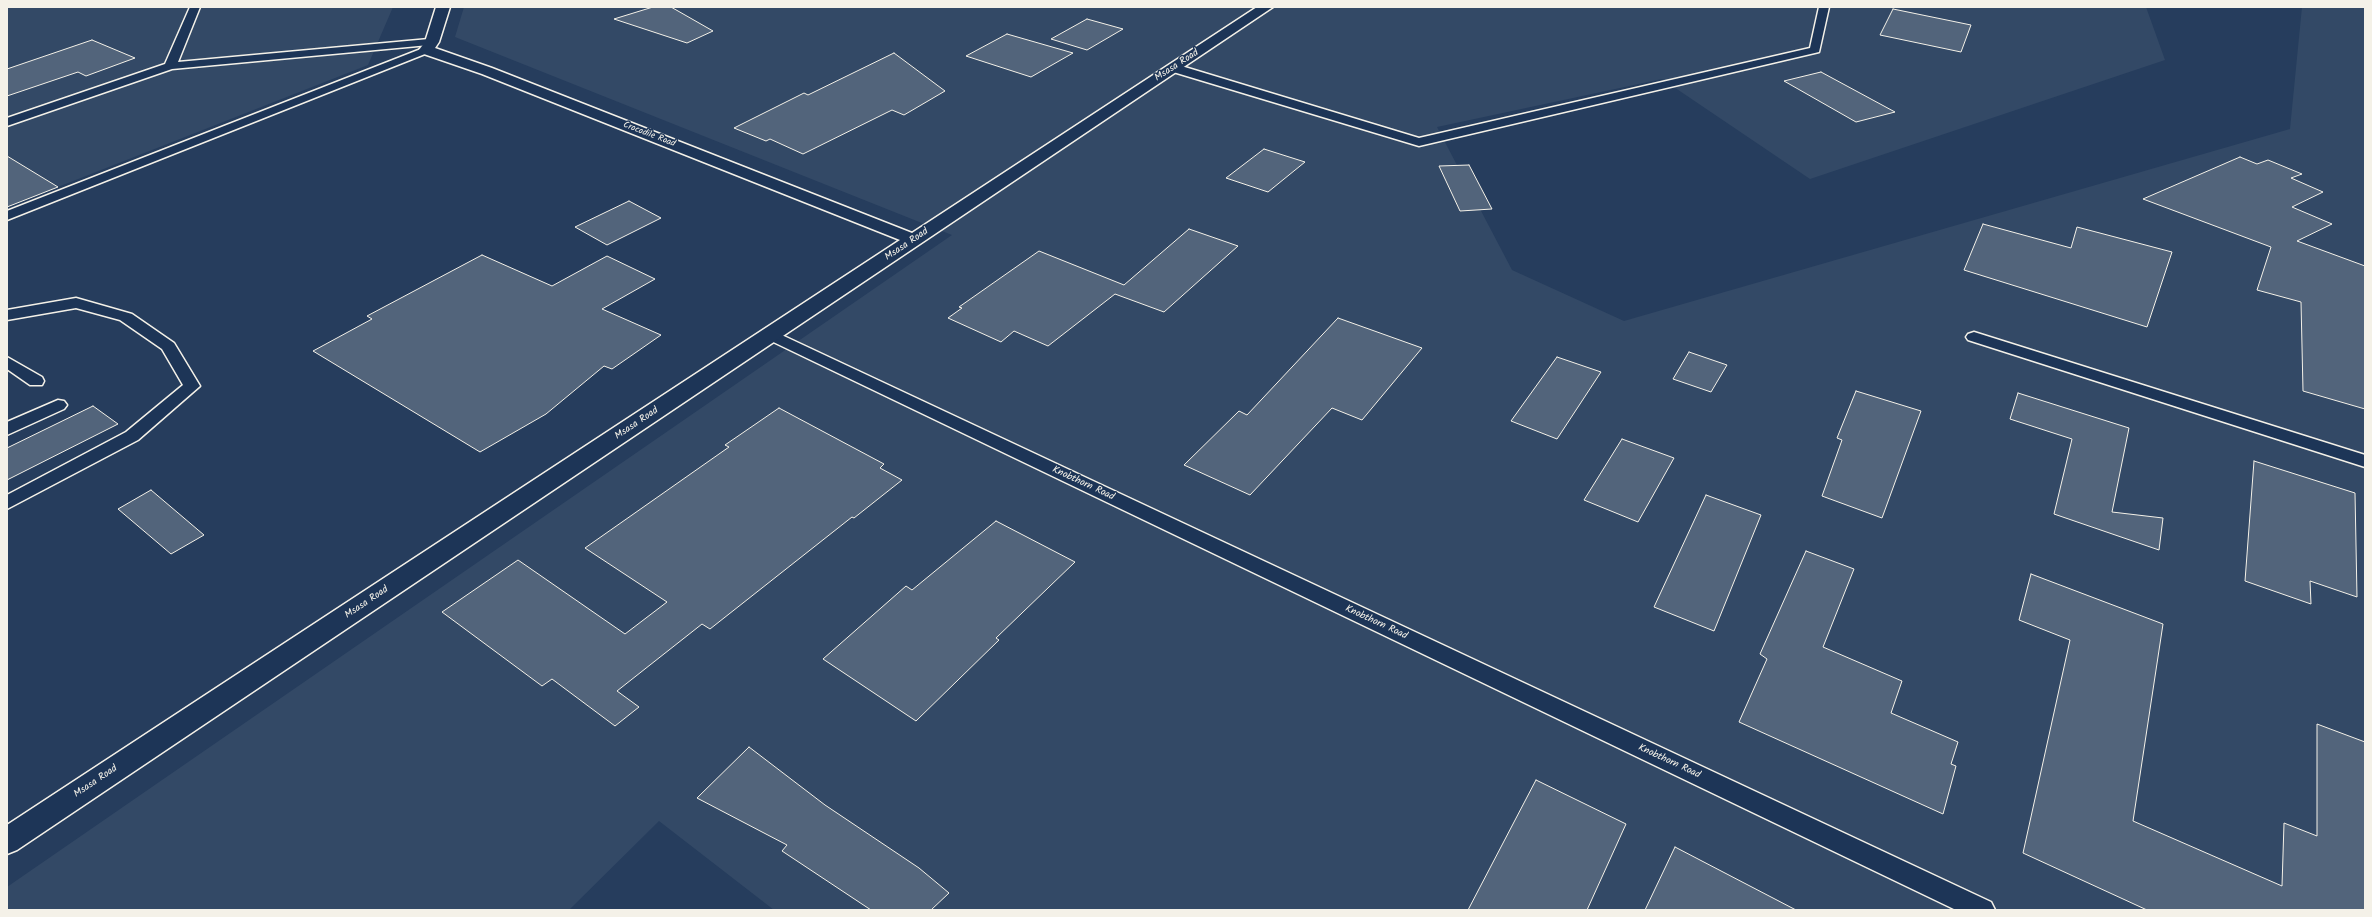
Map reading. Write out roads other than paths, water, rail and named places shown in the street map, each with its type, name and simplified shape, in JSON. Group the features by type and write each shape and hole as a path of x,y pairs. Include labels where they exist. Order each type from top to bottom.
{"street":[{"path":"429,46 443,7"},
{"name":"Msasa Road","path":"7,841 915,240 1264,7"},
{"name":"Crocodile Road","path":"429,46 487,71 915,240"}],"lane":[{"path":"170,66 195,7"},
{"path":"1174,68 1419,142 1815,50 1824,7"},
{"path":"7,122 170,66 429,46"},
{"path":"7,216 429,46"},
{"path":"7,315 76,303 126,317 168,346 192,386 132,436 7,502"},
{"name":"Knobthorn Road","path":"771,335 1982,910"},
{"path":"1974,337 2365,461"},
{"path":"8,364 36,382"},
{"path":"7,430 58,405"}]}
